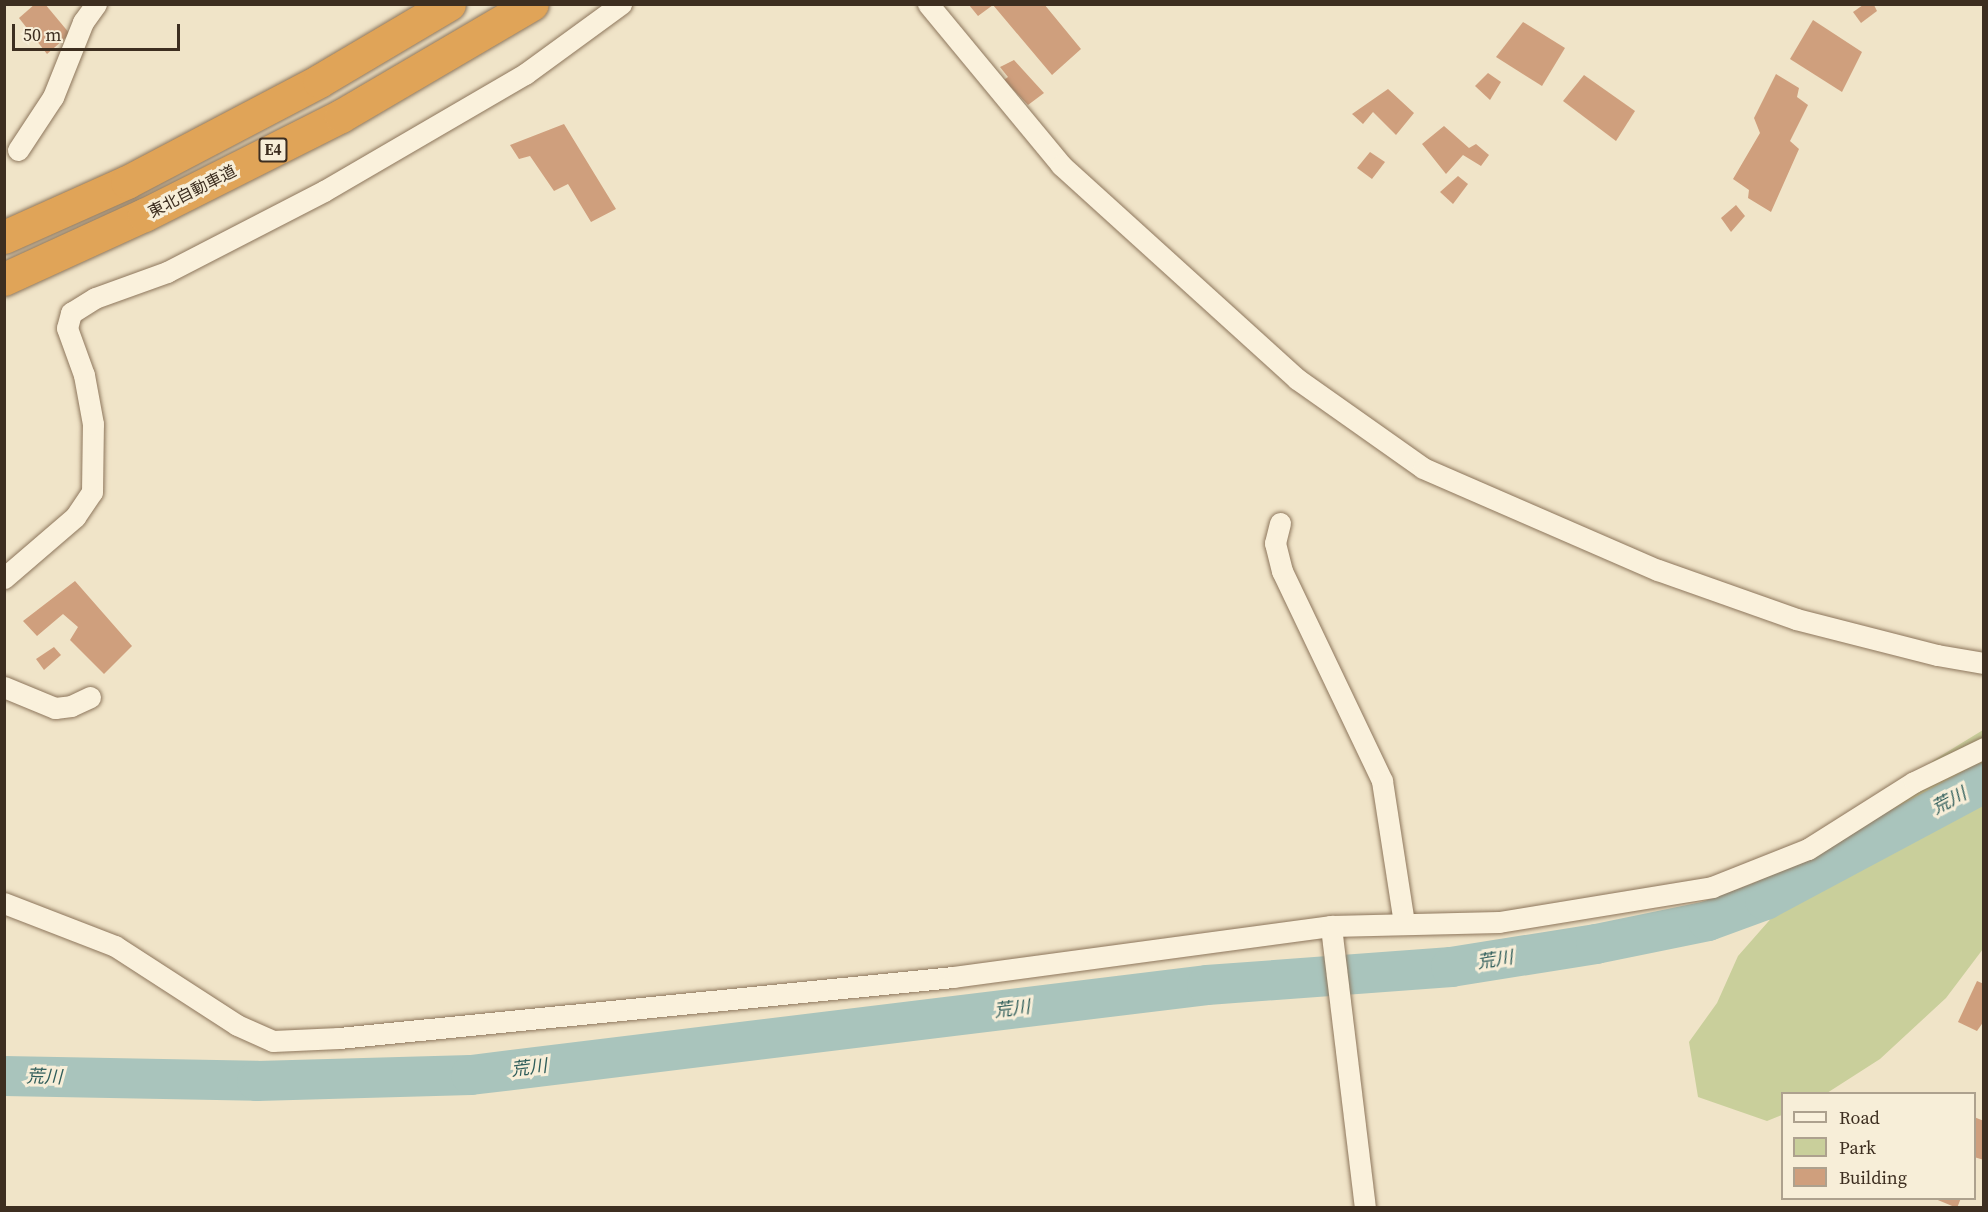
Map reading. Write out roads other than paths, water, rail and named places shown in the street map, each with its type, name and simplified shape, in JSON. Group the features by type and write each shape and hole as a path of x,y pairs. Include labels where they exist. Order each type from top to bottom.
{"highway":[{"name":"E4","path":"4,237 127,182 319,81 449,4"},
{"name":"東北自動車道","path":"4,279 144,215 341,116 532,4"}],"street":[{"path":"18,150 53,97 78,13 96,4"},
{"path":"4,578 75,517 92,492 93,424 84,375 67,328 71,313 94,298 167,272 324,191 525,74 621,4"},
{"path":"928,4 1061,165 1297,378 1423,468 1658,570 1796,619 1937,655 1983,663"},
{"path":"1280,523 1275,543 1282,571 1382,781 1404,923"},
{"path":"6,682 55,708 71,706 90,697"},
{"path":"4,903 115,946 237,1025 273,1041 339,1038 953,977 1200,947 1332,935 1404,923 1499,922 1712,887 1808,849 1914,782 1983,748"},
{"path":"1332,935 1365,1208"}],"waterway":[{"name":"荒川","path":"4,1076 257,1081 471,1075 1207,985 1451,967 1596,944 1708,921 1765,900 1984,783"}]}
